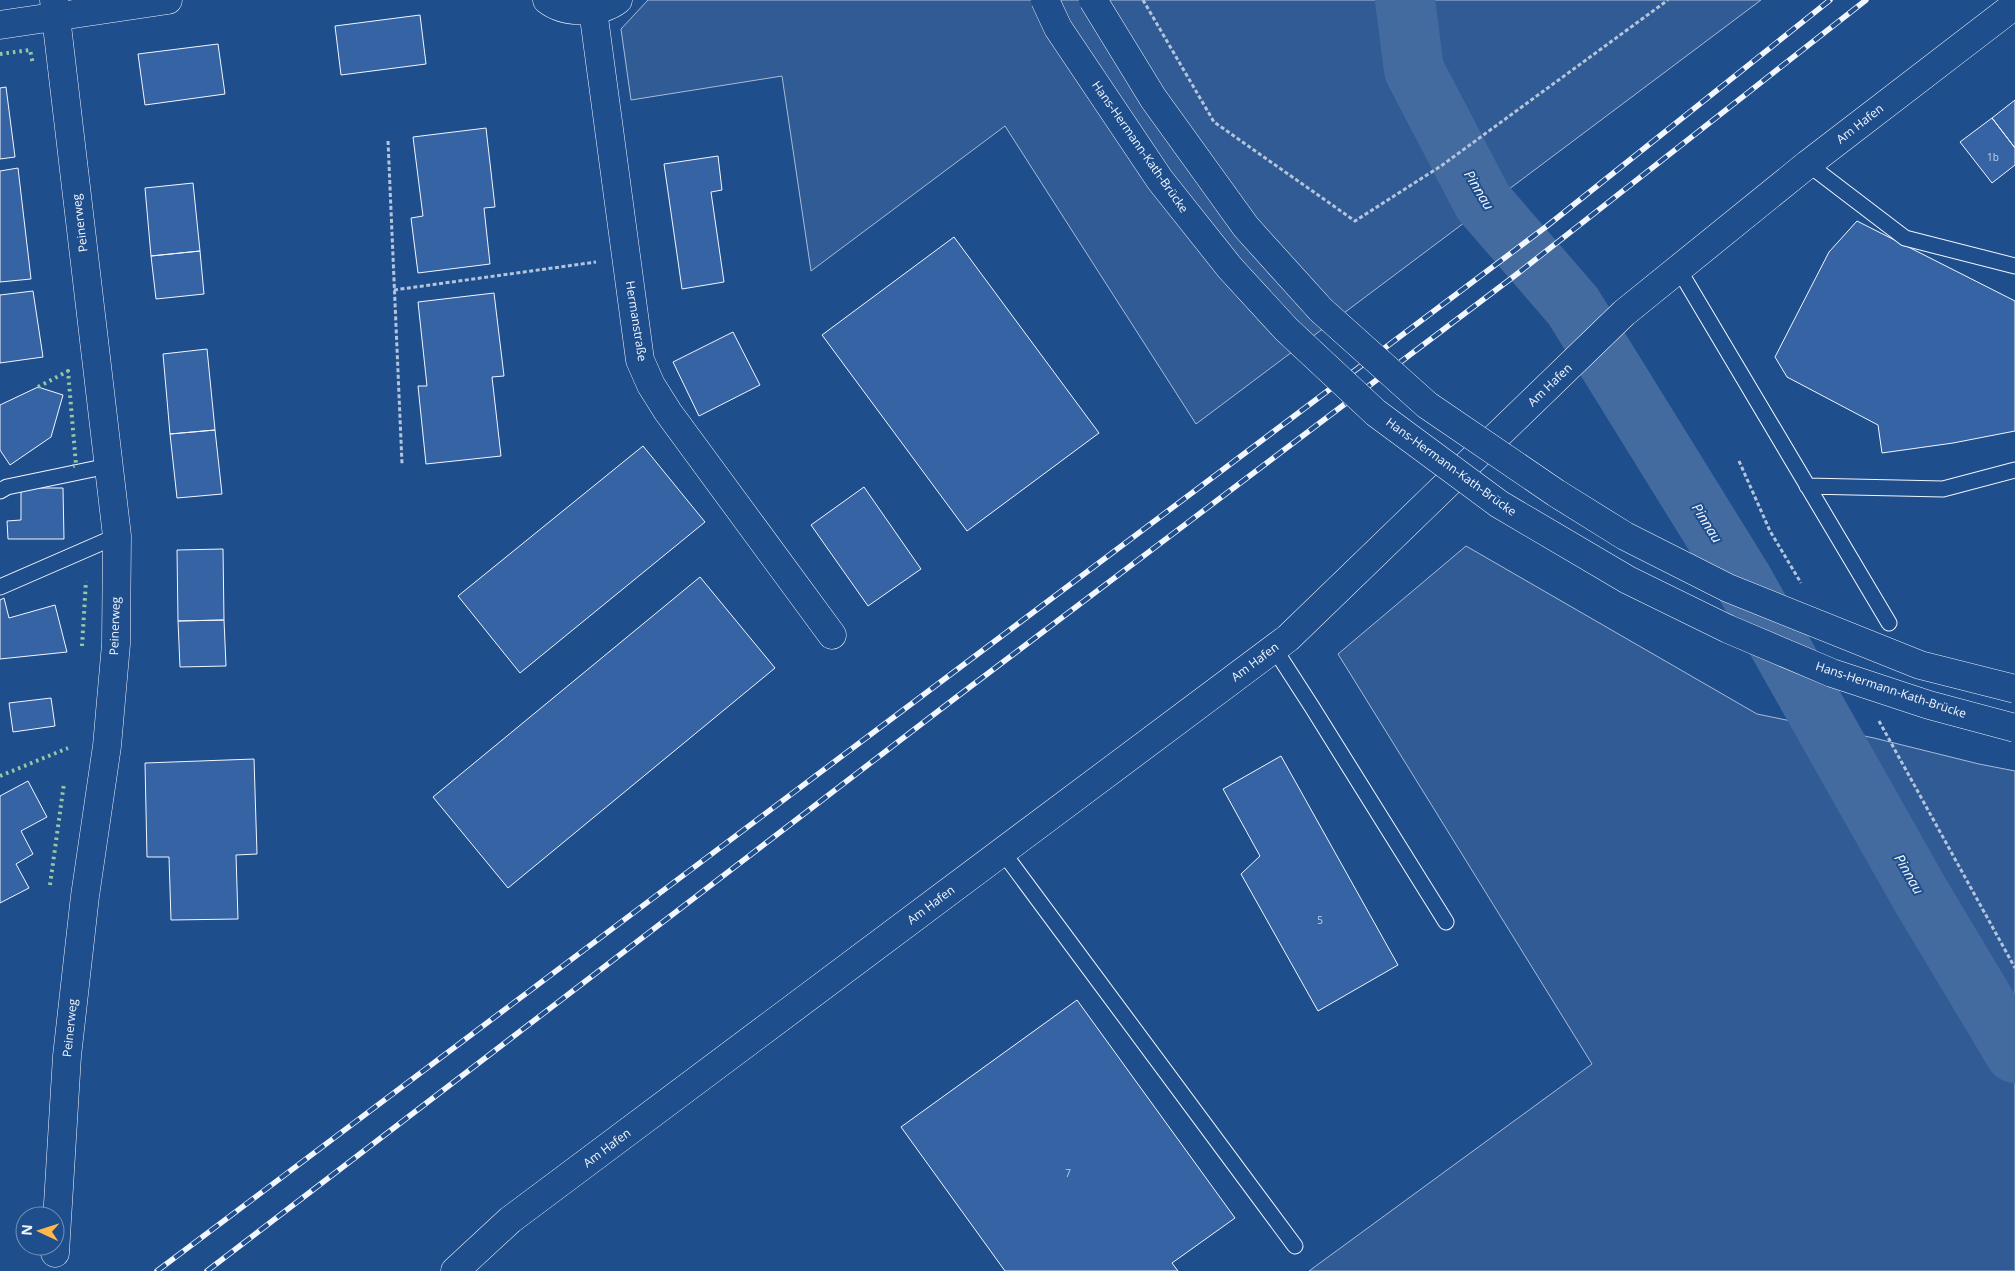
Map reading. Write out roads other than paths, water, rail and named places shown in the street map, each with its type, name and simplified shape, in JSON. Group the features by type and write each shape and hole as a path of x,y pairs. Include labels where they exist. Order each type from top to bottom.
{"street":[{"path":"0,25 55,8 168,0"},
{"name":"Hermanstraße","path":"547,0 572,10 606,5 626,258 640,360 651,385 668,412 832,635"},
{"name":"Hans-Hermann-Kath-Brücke","path":"1045,0 1058,28 1160,180 1230,268 1286,329 1384,419 1498,504 1628,580 1719,624 1832,673 1929,705 2015,728"},
{"path":"1093,0 1152,98 1246,227 1321,310 1427,406 1556,493 1625,536 1728,588 1920,665 2015,689"},
{"name":"Am Hafen","path":"455,1271 510,1220 1295,631 1624,313 1808,164 2015,4"},
{"name":"Peinerweg","path":"55,8 117,536 116,644 108,737 84,896 67,1056 58,1206"}],"lane":[{"path":"1808,164 1905,238 2015,266"},
{"path":"1678,268 1889,623"},
{"path":"0,491 7,486 108,466"},
{"path":"1807,486 1943,488 2015,470"},
{"path":"0,587 117,536"},
{"path":"1274,648 1328,731 1446,922"},
{"path":"1002,852 1295,1246"}],"waterway":[{"name":"Pinnau","path":"1405,0 1414,70 1483,202 1573,306 1742,579 1921,896 2015,1053"}],"railway":[{"path":"157,1271 1547,226 1830,0"},
{"path":"207,1271 954,699 1517,274 1866,0"}]}
